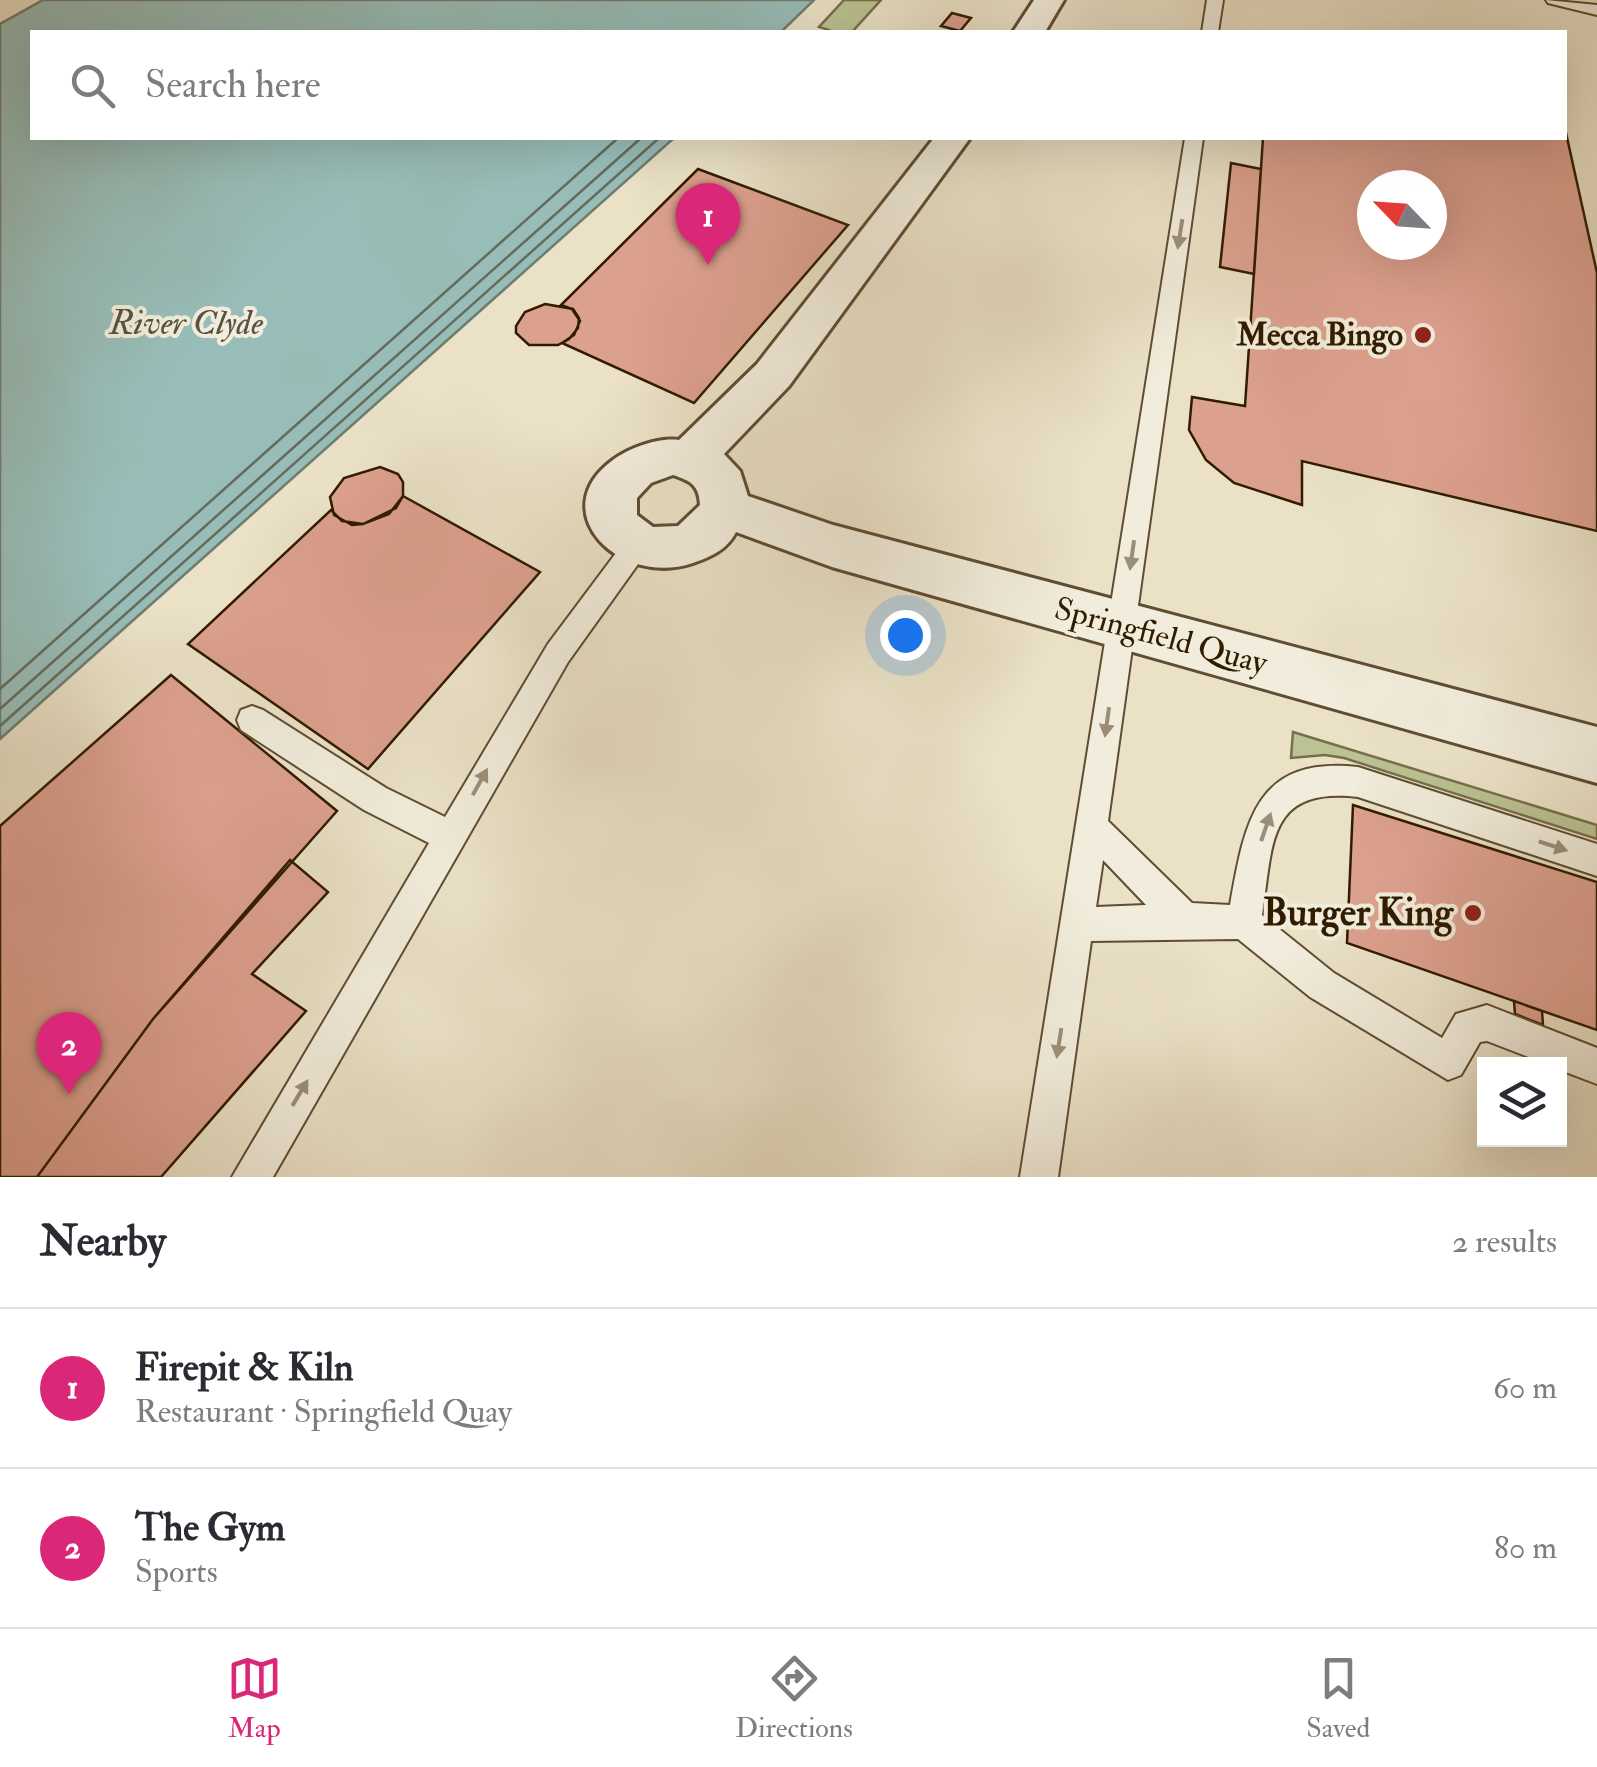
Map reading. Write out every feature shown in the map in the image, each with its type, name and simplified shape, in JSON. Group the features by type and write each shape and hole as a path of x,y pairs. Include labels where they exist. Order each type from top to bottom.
{"street":[{"path":"1030,30 1049,0"},
{"path":"690,459 773,375 950,140"},
{"path":"656,459 690,459 717,475 724,487 726,509 713,530 698,542 656,550 637,545 614,526 610,500 615,487 638,465 656,459"},
{"name":"Springfield Quay","path":"726,509 832,546 1597,755"}],"lane":[{"path":"1210,30 1215,0"},
{"path":"1554,0 1597,10"},
{"path":"1039,1177 1194,140"},
{"path":"250,1177 558,654 637,545"},
{"path":"252,720 375,799 450,836"},
{"path":"1244,922 1258,850 1272,807 1285,789 1306,778 1331,776 1358,782 1597,860"},
{"path":"1091,826 1185,920"},
{"path":"1076,924 1244,922 1322,985 1448,1062 1468,1028 1487,1023 1597,1066"}],"green space":[{"path":"844,0 881,0 854,30 819,27"},
{"path":"1293,732 1597,825 1597,839 1344,758 1291,758"}],"water":[{"name":"River Clyde","path":"43,0 814,0 783,30 30,30 30,140 672,140 0,739 0,24"}],"building":[{"path":"952,13 971,18 961,30 941,26"},
{"name":"Mecca Bingo","path":"1567,138 1597,273 1597,531 1302,461 1302,505 1234,483 1206,460 1189,430 1192,397 1245,406 1263,140"},
{"path":"1231,163 1261,169 1254,274 1220,267"},
{"path":"698,169 848,225 694,403 562,343 574,335 580,321 572,309 561,305"},
{"path":"545,304 573,309 579,318 578,328 558,345 529,345 516,333 516,326 525,312"},
{"path":"380,467 398,474 403,482 403,496 396,508 363,524 352,525 334,515 330,497 344,478"},
{"path":"403,496 540,572 368,769 188,644 331,510 342,521 363,524 389,514"},
{"path":"171,675 337,811 153,1019 37,1177 0,1177 0,826"},
{"name":"Burger King","path":"1353,805 1597,882 1597,1030 1347,943"},
{"path":"290,860 328,892 252,974 306,1011 161,1177 37,1177 153,1019"},
{"path":"1514,1001 1542,1011 1543,1025 1515,1014"}],"place":[{"name":"Firepit & Kiln","path":"708,265"},
{"name":"Mecca Bingo","path":"1423,335"},
{"name":"Burger King","path":"1473,913"},
{"name":"The Gym","path":"69,1094"}]}
